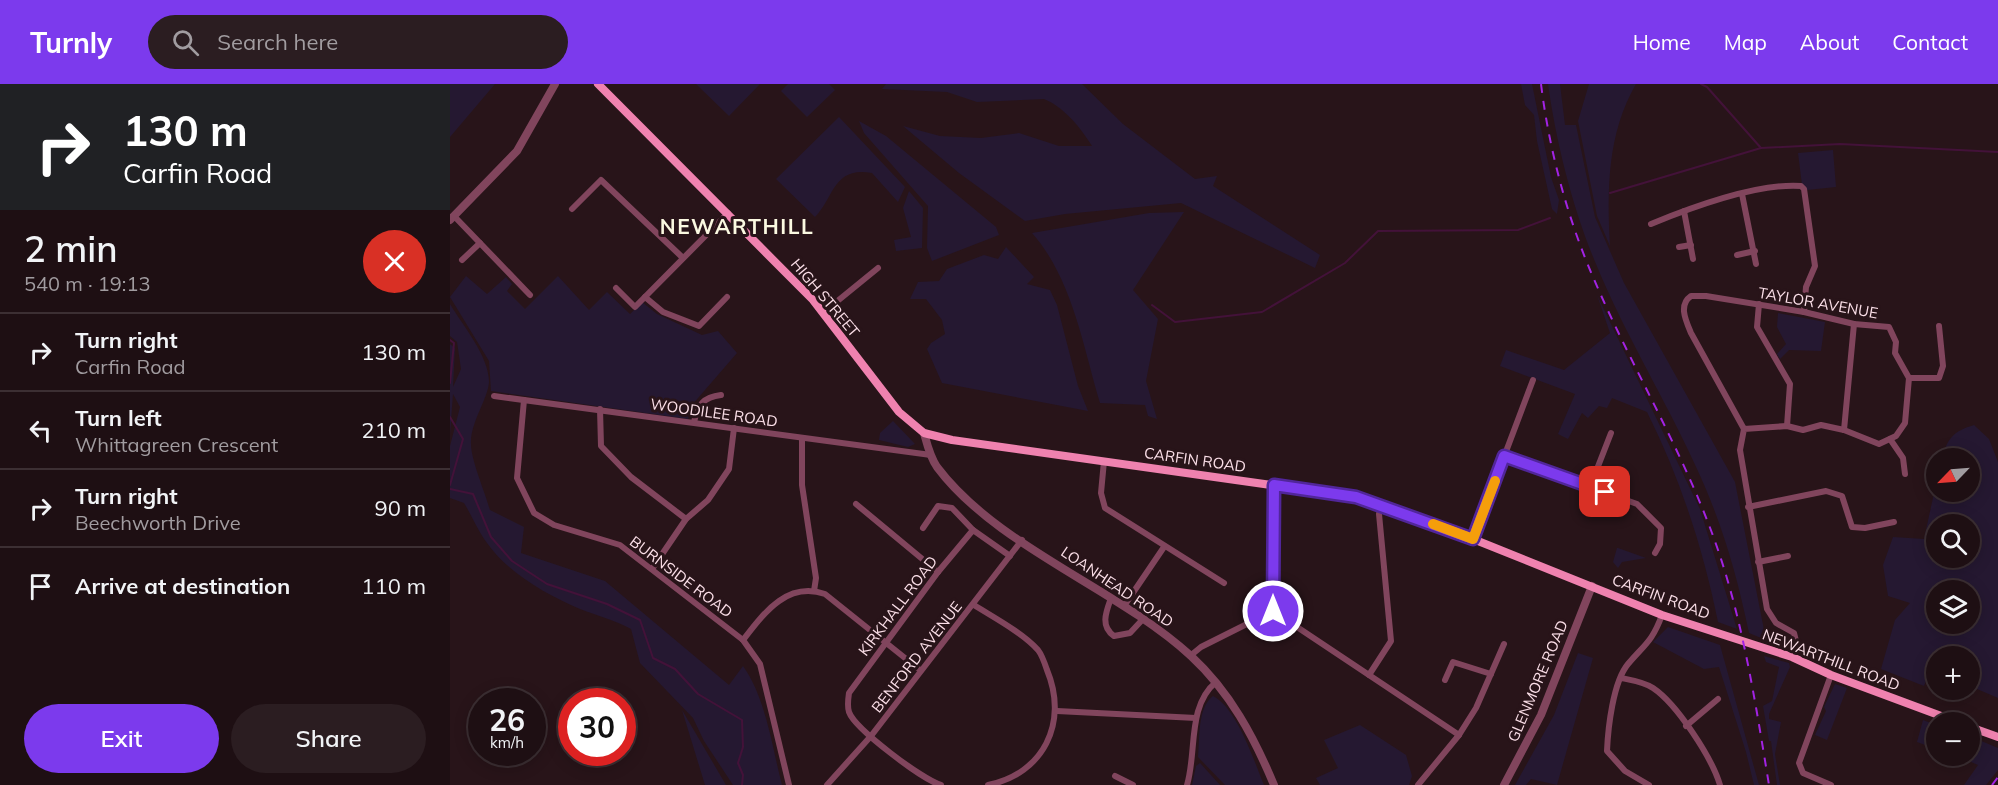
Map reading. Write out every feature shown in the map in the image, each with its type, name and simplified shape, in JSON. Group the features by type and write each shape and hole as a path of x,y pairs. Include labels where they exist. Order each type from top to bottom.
{"main road":[{"name":"HIGH STREET","path":"598,84 824,312 899,412 924,433"},
{"name":"CARFIN ROAD","path":"924,433 952,440 1356,497 1473,539 1662,615 1726,634"},
{"name":"NEWARTHILL ROAD","path":"1726,634 1792,657 1831,675 1930,712"},
{"path":"1980,731 1998,737"}],"street":[{"path":"530,296 480,243 452,218 517,151 555,84"},
{"path":"572,209 601,180 683,258"},
{"path":"1651,224 1684,211 1742,194 1794,185 1804,189 1815,266 1806,287 1804,312"},
{"path":"1742,194 1756,264"},
{"path":"1684,211 1693,259"},
{"path":"616,288 635,307 728,213"},
{"path":"462,260 480,243"},
{"path":"1679,248 1691,245"},
{"path":"1737,255 1755,251"},
{"path":"824,312 878,268"},
{"name":"TAYLOR AVENUE","path":"1744,429 1691,333 1684,316 1684,305 1687,298 1696,296 1759,304 1854,324 1889,327 1896,342 1895,353 1909,378"},
{"path":"645,297 663,312 699,326 727,297"},
{"path":"1759,304 1758,327 1790,384 1787,426"},
{"path":"1844,430 1854,324"},
{"path":"1792,657 1795,636 1768,614 1740,450 1744,429 1787,426 1803,430 1821,425 1844,430 1879,444 1896,436 1905,423 1909,378 1939,378 1943,366 1939,326"},
{"path":"1473,539 1533,380"},
{"path":"694,422 697,407 708,396 721,395"},
{"name":"WOODILEE ROAD","path":"494,396 931,455"},
{"name":"BURNSIDE ROAD","path":"524,400 517,478 534,513 554,525 620,545 743,640 760,664 789,785"},
{"path":"600,410 601,446 631,477 687,519"},
{"path":"652,569 687,519 708,500 729,469 734,428"},
{"name":"LOANHEAD ROAD","path":"924,433 936,465 965,496 995,522 1143,619 1190,656 1216,682 1256,743 1274,785"},
{"path":"1590,487 1611,433"},
{"path":"802,438 802,485 816,578 814,591"},
{"path":"1890,439 1903,458 1905,474"},
{"path":"1504,456 1637,504 1651,515 1661,528 1660,544 1655,553"},
{"path":"1104,461 1101,493 1105,508 1224,583"},
{"path":"1273,611 1274,485"},
{"path":"1748,507 1826,491 1842,496 1852,527 1865,528 1894,522"},
{"path":"856,504 938,572"},
{"path":"923,528 938,506 952,508 974,530 1010,556"},
{"path":"1369,675 1391,641 1378,514"},
{"name":"KIRKHALL ROAD","path":"941,785 894,756 853,719 849,711 849,693 938,572 974,530"},
{"name":"BENFORD AVENUE","path":"828,785 871,735 920,670 974,605 1022,540"},
{"path":"1124,606 1164,547"},
{"path":"1758,562 1788,556"},
{"name":"GLENMORE ROAD","path":"1503,785 1541,715 1592,586"},
{"path":"743,640 764,612 786,595 814,591 825,594 920,670"},
{"path":"1111,598 1105,625 1107,631 1114,636 1130,633 1143,619"},
{"path":"974,605 1039,650 1053,684 1057,711 1052,730 1034,763 1008,781 988,785"},
{"path":"1190,656 1201,647 1273,611"},
{"path":"1273,611 1459,735"},
{"path":"1649,785 1624,771 1607,751 1608,723 1626,666 1650,643 1662,615"},
{"path":"1418,785 1459,735 1476,708 1504,644"},
{"path":"1445,680 1453,662 1491,674"},
{"path":"1830,785 1803,773 1799,762 1831,675"},
{"path":"1621,678 1651,687 1665,697 1711,762 1720,785"},
{"path":"1187,785 1191,772 1196,718 1202,701 1216,682"},
{"path":"1686,726 1718,699"},
{"path":"1057,711 1196,718"},
{"path":"1115,776 1133,785"}],"shaded area":[{"path":"450,84 495,84 450,137"},
{"path":"696,84 760,84 729,116"},
{"path":"788,84 829,84 835,90 807,117 781,91"},
{"path":"886,84 1082,84 1123,124 1195,179 1217,176 1213,186 1320,255 1315,268 1181,203 1065,214 1025,221 959,173 903,126 940,136 981,138 1019,133 1059,146 1092,146 1071,119 1058,107 1044,99 977,102 947,92 882,89"},
{"path":"1521,84 1532,84 1551,177 1559,200 1557,214 1552,209 1537,141 1534,115 1525,105"},
{"path":"1548,84 1560,84 1565,125 1576,125 1595,217 1624,283 1735,482 1766,640 1749,633 1728,550 1706,489 1607,290 1588,243 1566,176"},
{"path":"1589,84 1636,84 1626,103 1614,142 1609,183 1610,246 1597,216 1578,121"},
{"path":"839,117 905,187 898,202 872,173 859,172 849,174 836,185 815,217 776,179"},
{"path":"859,121 886,136 996,227 999,235 932,261 927,248 928,206 864,133"},
{"path":"1833,150 1836,187 1807,190 1802,185 1798,153"},
{"path":"909,191 923,208 922,248 896,251 894,240 911,237 903,208"},
{"path":"1184,212 1133,290 1158,319 1146,381 1157,419 1148,416 1145,405 1100,403 1082,336 1067,292 1046,251 1032,233 1149,213"},
{"path":"1006,247 1034,277 1027,284 1050,290 1057,305 1078,386 1088,411 942,383 927,349 931,343 945,334 942,320 926,299 910,299 918,282 939,281 947,269 984,255 998,259"},
{"path":"466,276 487,294 506,277 512,284 507,291 525,309 558,276 589,310 607,292 630,314 642,302 657,314 702,335 718,331 737,353 692,405 688,419 491,391 489,361 450,297"},
{"path":"1597,295 1700,509 1737,629 1718,622 1689,514 1670,462 1647,412 1612,398 1607,408 1599,406 1588,418 1582,413 1568,439 1558,434 1575,394 1500,366 1506,350 1564,370 1610,333"},
{"path":"450,304 480,352 488,372 488,389 473,428 471,444 490,510 524,527 521,553 605,581 729,685 743,666 763,708 782,785 733,785 704,741 693,718 640,663 631,629 580,609 529,582 496,554 481,534 464,503 450,498 450,446 460,407 453,394 450,434 450,344 455,348 453,387 461,369 457,342 450,336"},
{"path":"1778,313 1825,322 1821,351 1789,350 1780,359 1777,354 1786,344 1777,327"},
{"path":"893,421 915,444 908,447 879,440 880,433"},
{"path":"1974,425 1989,439 1998,462 1998,698 1980,690 1980,646 1926,646 1924,686 1881,669 1895,620 1910,603 1888,596 1883,565 1893,537 1924,539 1926,530 1926,568 1980,568 1980,514 1929,514 1932,502 1980,502 1980,448 1945,448 1956,433"},
{"path":"1617,548 1646,558 1622,562 1618,568 1613,562"},
{"path":"1668,627 1720,645 1759,785 1754,785 1719,667 1704,669 1653,642"},
{"path":"1578,653 1593,658 1557,785 1531,779 1526,785 1515,785 1554,715"},
{"path":"1764,656 1789,663 1790,667 1769,714 1769,719 1781,722 1775,754 1780,785 1777,785 1763,706 1772,701 1779,667 1766,662"},
{"path":"1835,684 1847,688 1827,740 1815,735 1826,711 1824,707"},
{"path":"1213,696 1222,702 1237,723 1264,785 1225,785 1198,757 1202,716 1204,708"},
{"path":"682,710 726,785 705,785"},
{"path":"1923,720 1926,721 1926,745 1917,742"},
{"path":"1360,725 1406,755 1412,776 1409,785 1320,785 1316,778 1338,768 1324,740"},
{"path":"1980,740 1998,748 1998,770 1986,785 1964,785 1977,766 1980,766"},
{"path":"1200,763 1220,785 1192,785 1196,766"}],"waterway":[{"path":"1701,84 1707,87 1761,148"},
{"path":"1610,193 1761,148 1840,144 1998,152"},
{"path":"1152,305 1175,322 1262,312 1345,263 1378,231 1518,230 1550,218"},
{"path":"450,340 454,343 450,383"},
{"path":"450,417 463,439 450,485"},
{"path":"450,489 473,494 491,537 512,561 547,584 607,604 640,620 653,658 675,669 698,694 742,720 743,747 738,763 743,775 742,785"}],"railway":[{"path":"1541,84 1560,182 1575,231 1607,309 1685,468 1712,533 1740,626 1769,785"},
{"path":"1992,785 1998,777"}],"slow traffic":[{"path":"1433,524 1473,539 1495,481"}],"district":[{"name":"NEWARTHILL","path":"737,227"}],"route":[{"path":"1273,611 1274,485 1356,497 1473,539 1504,456 1605,492"}]}
